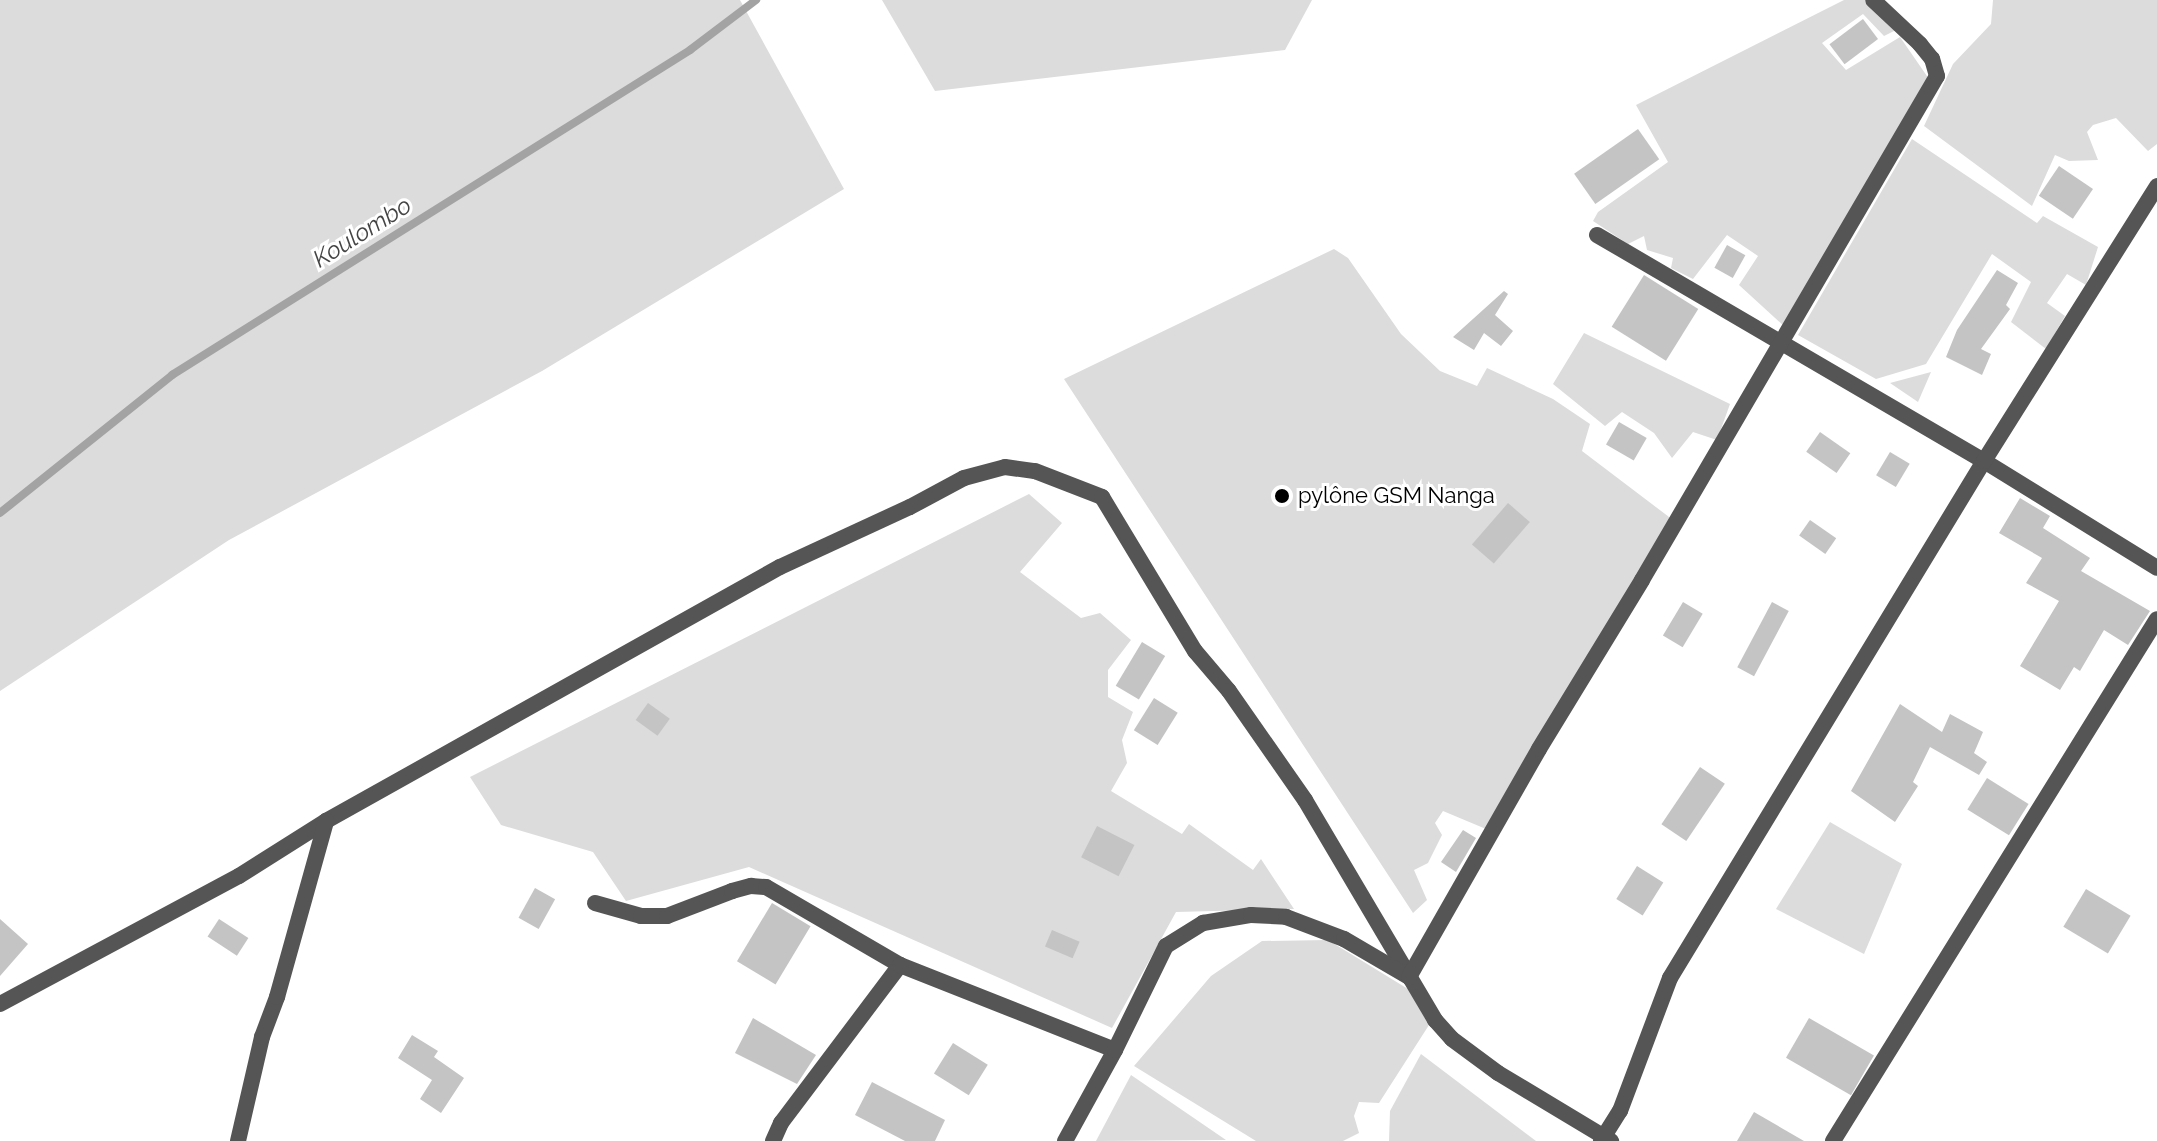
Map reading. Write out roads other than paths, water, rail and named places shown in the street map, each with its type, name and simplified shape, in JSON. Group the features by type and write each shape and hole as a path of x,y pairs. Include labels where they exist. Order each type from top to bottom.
{"street":[{"path":"1409,977 1539,749 1937,76 1932,59 1920,44 1873,0"},
{"path":"0,1004 239,876 326,821 780,567 910,507 964,478 1005,467 1035,471 1102,497 1195,651 1229,691 1305,800 1435,1020 1452,1039 1498,1073 1606,1140 1670,978 1984,461 2157,186"},
{"path":"1597,235 1984,461 2157,568"},
{"path":"1833,1141 2157,619"},
{"path":"238,1141 262,1037 277,997 326,821"},
{"path":"595,903 641,916 667,916 732,891 751,886 766,887 900,965 1115,1050"},
{"path":"1065,1141 1115,1050 1166,946 1203,923 1251,915 1286,917 1344,939 1409,977"},
{"path":"773,1141 781,1123 900,965"}],"waterway":[{"name":"Koulombo","path":"0,513 172,375 690,50 756,0"}],"place":[{"name":"pylône GSM Nanga","path":"1282,496"}]}
